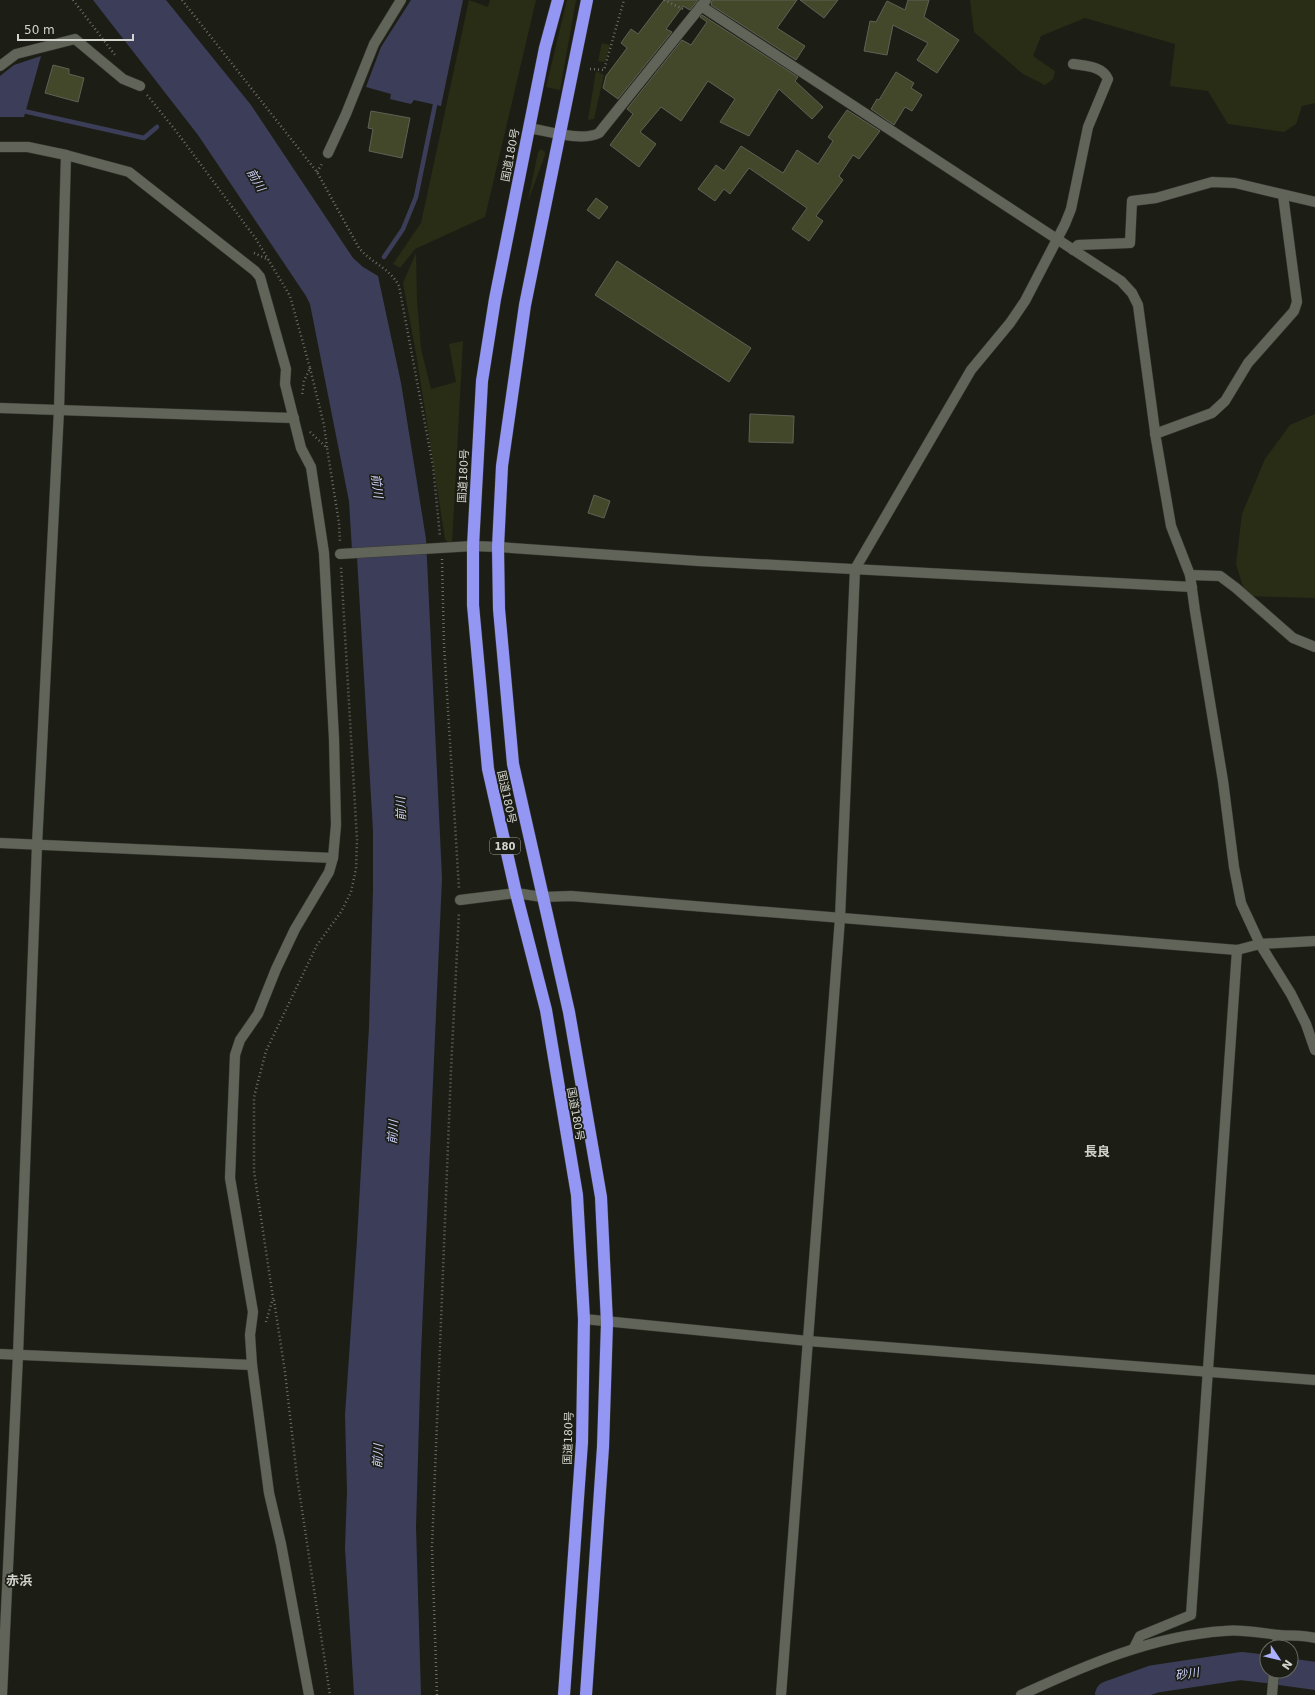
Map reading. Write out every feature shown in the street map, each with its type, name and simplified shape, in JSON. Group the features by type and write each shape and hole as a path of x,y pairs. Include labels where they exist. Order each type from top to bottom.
{"highway":[{"name":"国道180号","path":"558,0 545,48 529,128 495,299 482,381 473,546 473,604 488,770 516,893 546,1010 577,1195 584,1319 582,1442 564,1695"},
{"name":"国道180号","path":"586,1695 603,1447 607,1323 600,1197 568,1012 513,764 498,608 498,547 502,466 525,305 561,134 587,0"}],"street":[{"path":"328,153 346,114 374,44 402,0"},
{"path":"529,128 561,134 592,137 598,133 704,3 1121,281 1132,293 1138,305 1155,434 1171,526 1190,575 1241,903 1260,944 1291,994 1306,1024 1315,1050"},
{"path":"0,66 16,54 75,39 123,79 140,86"},
{"path":"781,1695 840,918 855,569 971,370 1010,323 1025,301 1065,224 1071,209 1088,127 1108,79 1105,72 1100,69 1073,64"},
{"path":"0,146 28,147 66,155 133,174 255,271 260,277 286,369 285,384 301,448 311,467 324,553 334,739 336,825 333,858 329,872 295,929 276,969 258,1014 240,1040 235,1055 230,1178 253,1312 250,1335 252,1365 269,1493 281,1544 309,1695"},
{"path":"2,1695 18,1355 38,845 59,410 66,155"},
{"path":"1073,250 1078,245 1130,243 1132,201 1156,198 1212,182 1235,184 1315,202"},
{"path":"1155,434 1212,413 1225,400 1248,363 1294,311 1297,302 1283,195"},
{"path":"0,408 294,418"},
{"path":"343,554 437,550 473,546 699,561 1192,587"},
{"path":"1190,575 1220,576 1236,588 1293,638 1315,647"},
{"path":"0,843 333,858"},
{"path":"460,900 516,893 542,897 572,896 1237,950 1260,944 1315,941"},
{"path":"1134,1648 1140,1636 1191,1616 1237,950"},
{"path":"584,1319 607,1323 808,1341 1315,1380"},
{"path":"0,1354 252,1365"},
{"path":"1021,1695 1072,1672 1134,1648 1193,1635 1224,1631 1241,1630 1270,1639"},
{"path":"1289,1639 1314,1635"},
{"path":"1272,1695 1273,1679"}],"path":[{"path":"73,0 116,55"},
{"path":"182,0 317,172 364,255 394,276 399,286 433,466 437,550 460,900 452,1039 432,1539 436,1695"},
{"path":"590,69 604,70 624,0"},
{"path":"664,0 694,16"},
{"path":"140,86 256,239 274,266 290,296 324,425 343,554 357,840 356,869 351,892 341,912 317,945 266,1051 254,1097 254,1171 285,1372 297,1478 330,1695"},
{"path":"310,368 304,380 300,409 294,418 327,448"},
{"path":"264,1328 273,1298"}],"green space":[{"path":"469,0 488,7 490,0 536,0 485,217 415,249 400,268 393,264 421,223"},
{"path":"567,0 576,0 560,90 546,87"},
{"path":"970,0 1315,0 1315,103 1302,106 1296,124 1284,132 1228,124 1208,91 1170,86 1175,44 1085,18 1041,36 1033,56 1055,71 1053,79 1045,85 1023,74 974,32"},
{"path":"602,43 610,45 605,62 598,61"},
{"path":"596,71 604,75 594,119 588,120"},
{"path":"541,149 545,152 545,155 528,201 538,152"},
{"path":"416,253 417,300 421,349 431,389 456,382 449,344 463,341 452,543 448,543 445,539 417,359 403,283"},
{"path":"1315,414 1315,598 1246,596 1236,564 1242,514 1265,459 1290,425"}],"water":[{"name":"前川","path":"93,0 166,0 251,105 353,258 363,267 378,276 401,383 426,539 442,878 421,1353 416,1527 421,1695 354,1695 345,1548 347,1491 345,1415 369,1027 373,890 373,831 357,557 352,550 349,501 310,304 306,296 198,135"},
{"path":"411,0 463,0 441,106 414,100 411,104 390,99 391,94 366,87 381,47"},
{"path":"41,56 24,117 0,117 0,76 14,65"}],"building":[{"path":"664,0 698,0 690,10 683,6 666,29 672,32 618,99 603,88 606,76 627,48 621,43 631,29 638,34"},
{"path":"712,0 797,0 777,28 805,46 796,60 711,5"},
{"path":"800,0 838,0 824,18"},
{"path":"908,0 929,0 924,17 959,40 937,73 917,60 928,43 893,25 887,55 864,51 870,21 876,22 887,1 905,10"},
{"path":"702,15 798,77 795,81 823,107 812,119 779,89 749,136 720,122 735,99 708,81 681,121 661,107 640,132 656,144 639,167 610,145 633,114 627,109 682,40 691,45 707,22 700,17"},
{"path":"53,65 69,69 69,74 84,78 78,102 45,93"},
{"path":"896,72 914,83 911,88 922,95 912,111 905,107 894,125 871,109 877,99 879,100"},
{"path":"847,110 880,131 859,159 853,155 839,176 843,180 816,216 823,221 809,241 792,229 807,208 749,168 730,194 724,189 715,201 698,189 716,165 724,171 741,146 783,173 797,150 818,164 833,141 828,137"},
{"path":"371,111 410,118 402,158 369,151 373,129 368,128"},
{"path":"596,198 608,207 599,219 587,210"},
{"path":"617,261 751,348 729,382 595,295"},
{"path":"750,414 794,416 793,443 749,442"},
{"path":"594,495 610,501 604,518 588,513"}],"waterway":[{"path":"384,257 403,229 416,197 436,100"},
{"path":"19,110 144,138 157,127"},
{"name":"砂川","path":"1109,1695 1154,1679 1241,1666 1259,1668"},
{"name":"砂川","path":"1299,1674 1315,1676"}],"district":[{"name":"長良","path":"1097,1151"},
{"name":"赤浜","path":"19,1580"}]}
